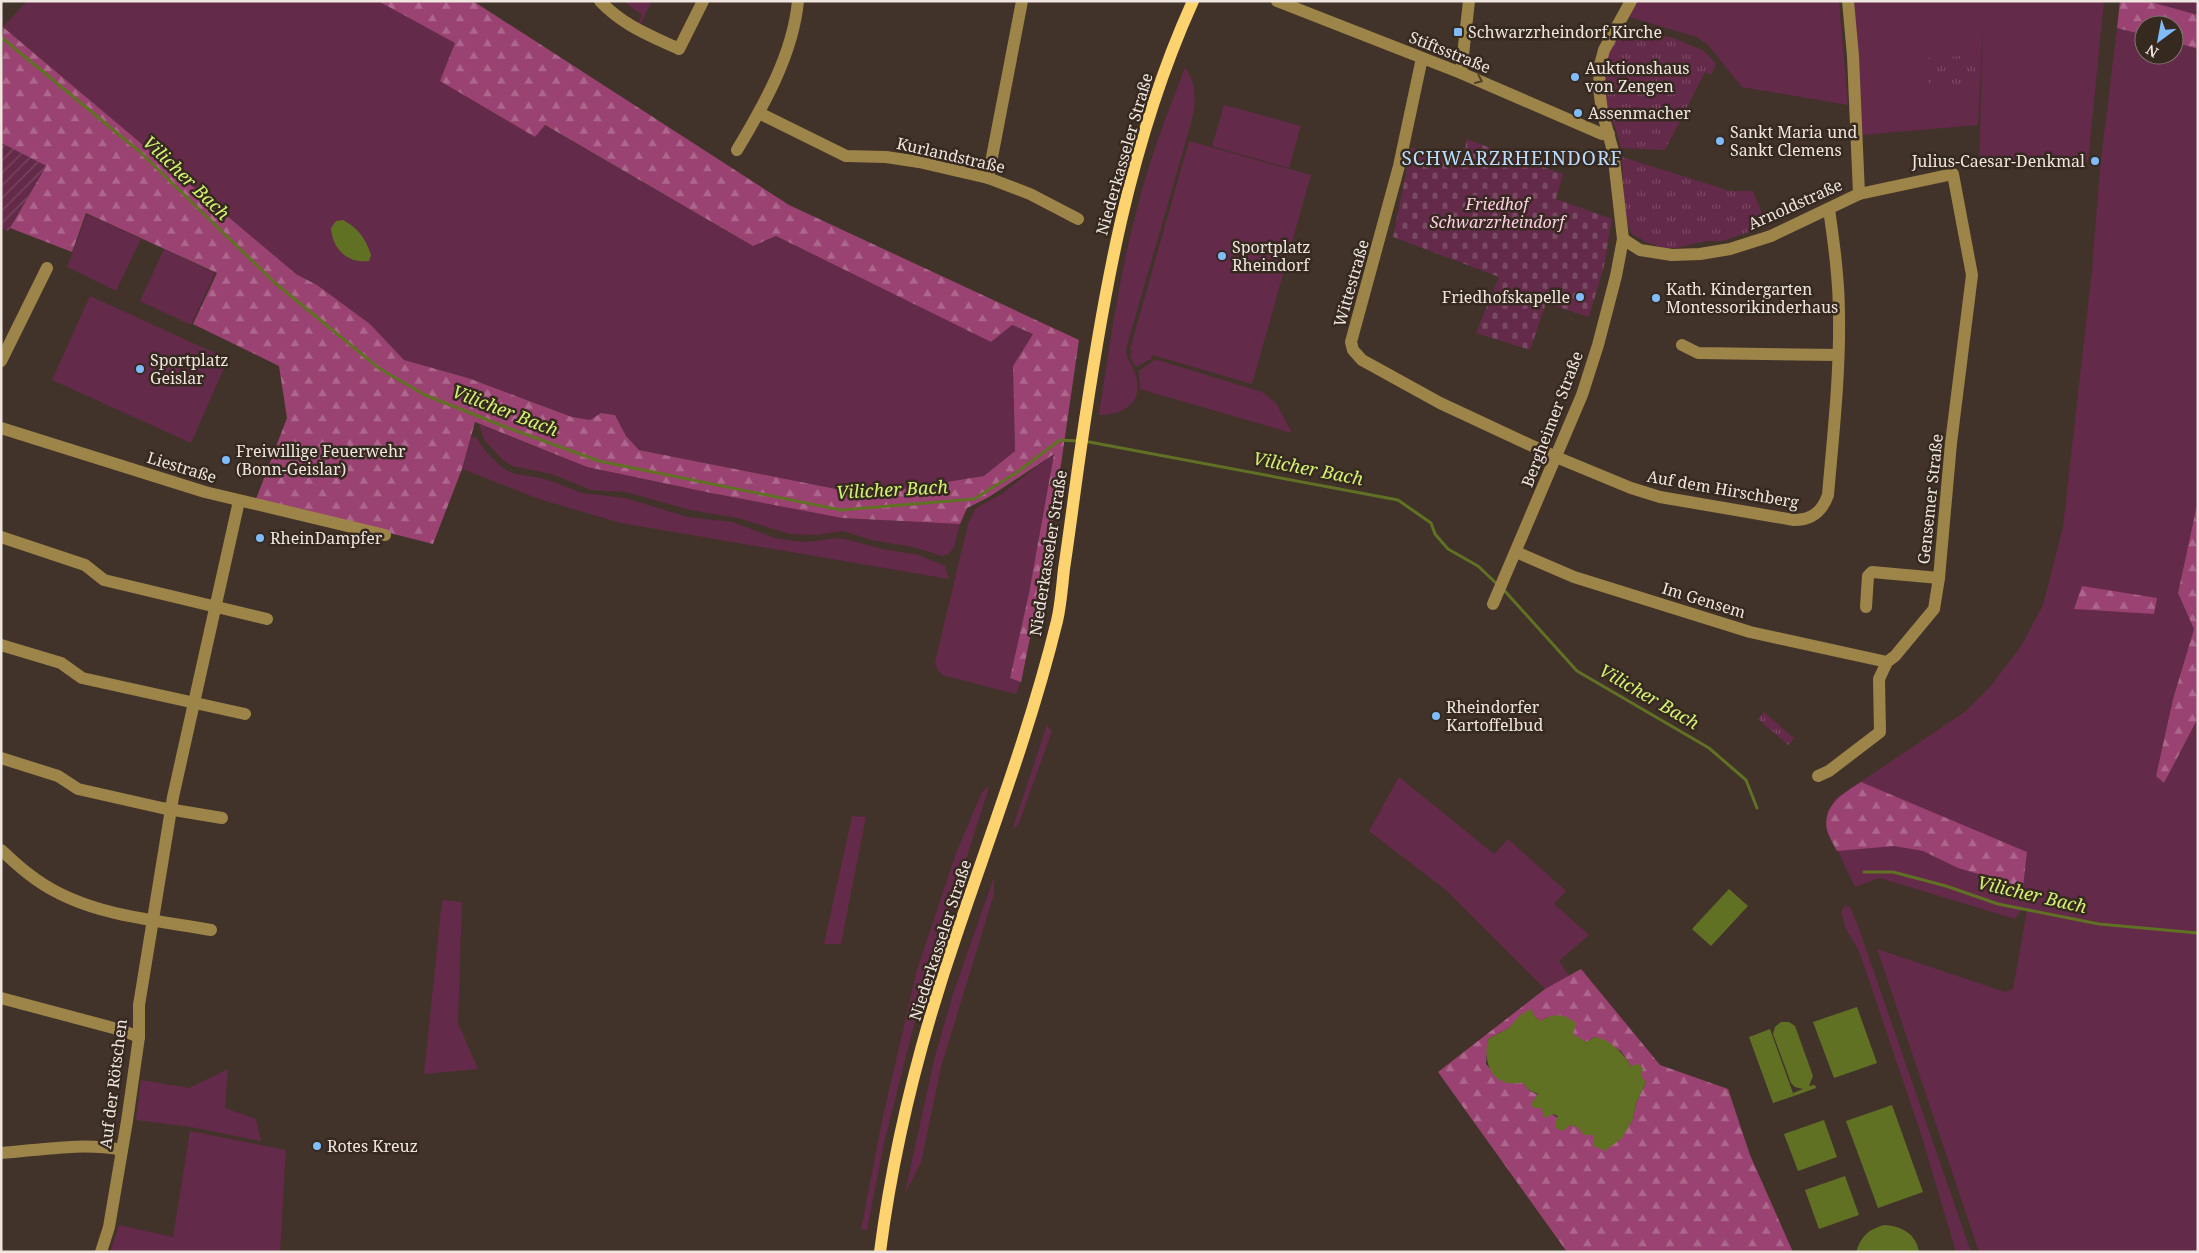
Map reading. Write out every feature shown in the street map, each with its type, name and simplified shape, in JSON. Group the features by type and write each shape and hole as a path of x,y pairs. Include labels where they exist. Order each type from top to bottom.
{"main road":[{"name":"Niederkasseler Straße","path":"880,1252 897,1153 913,1080 957,933 1037,700 1058,615 1083,430 1110,266 1128,189 1149,114 1180,30 1193,1"}],"street":[{"path":"600,1 614,16 629,26 679,49 704,1"},
{"path":"737,150 759,114 782,64 792,35 798,1"},
{"path":"988,178 1022,1"},
{"name":"Stiftsstraße","path":"1277,1 1461,73 1593,130 1609,134"},
{"path":"1461,73 1467,34 1469,1"},
{"name":"Bergheimer Straße","path":"1495,598 1582,395 1596,353 1616,276 1623,240 1613,151 1602,111 1599,88 1600,65 1604,50 1631,1"},
{"path":"1848,1 1859,194"},
{"path":"1428,61 1448,63 1455,60 1459,56 1467,34"},
{"name":"Wittestraße","path":"1428,61 1351,342 1352,350 1362,360 1440,403 1556,456"},
{"name":"Kurlandstraße","path":"759,114 846,156 886,157 919,162 988,178 1030,194 1078,219"},
{"name":"Arnoldstraße","path":"1623,240 1640,250 1672,255 1700,254 1730,249 1771,236 1859,194 1953,174"},
{"name":"Gensemer Straße","path":"1818,776 1829,771 1880,732 1879,679 1887,662 1895,656 1934,609 1939,578 1951,443 1972,275 1953,174"},
{"name":"Auf dem Hirschberg","path":"1556,456 1631,488 1660,497 1794,520 1806,520 1816,514 1824,506 1828,495 1838,355 1837,264 1829,209"},
{"path":"1,361 47,268"},
{"path":"1682,345 1698,353 1838,355"},
{"name":"Liestraße","path":"1,428 46,444 239,501 385,535"},
{"name":"Auf der Rötschen","path":"101,1252 109,1227 122,1150 139,1037 139,1005 172,810 193,704 239,501"},
{"path":"1,537 85,564 104,580 268,619"},
{"name":"Im Gensem","path":"1516,552 1574,577 1750,632 1887,662"},
{"path":"1866,607 1868,576 1872,572 1939,578"},
{"path":"1,645 62,662 82,678 245,714"},
{"path":"1,758 58,776 78,790 172,810 222,818"},
{"path":"1,850 30,876 74,900 118,914 211,930"},
{"path":"1,998 121,1030 139,1037"},
{"path":"1,1153 106,1147 122,1150"}],"green space":[{"path":"27,1 378,1 456,43 535,137 544,125 753,246 776,236 991,342 1012,325 1033,334 1013,366 1015,451 985,476 884,492 836,489 639,450 626,436 615,415 601,413 590,420 572,417 468,378 404,360 370,324 317,285 296,274 3,27"},
{"path":"378,1 473,1 789,205 1079,340 1050,540 1021,682 1010,678 1029,593 1054,454 989,497 967,508 960,524 842,518 587,467 475,422 462,469 433,544 256,499 287,418 279,366 193,324 217,273 86,213 72,252 10,228 46,166 1,143 3,27 296,274 317,285 370,324 404,360 468,378 572,417 590,420 601,413 615,415 626,436 639,450 836,489 884,492 984,476 1015,451 1013,366 1033,334 1012,325 991,342 776,236 753,246 545,125 535,137 440,81 455,43"},
{"path":"623,1 652,1 639,27 637,26 642,15"},
{"path":"1637,1 1839,1 1848,105 1742,87 1708,45 1697,37 1629,17"},
{"path":"1851,1 2104,1 2088,162 2064,160 1979,166 1983,24 1978,125 1862,135"},
{"path":"2120,1 2147,1 2198,15 2198,49 2184,45 2184,15 2134,15 2134,32 2117,28"},
{"path":"2147,1 2198,1 2198,15"},
{"path":"1623,28 1673,38 1704,51 1716,64 1711,75 1705,72 1665,150 1621,148 1602,83 1607,58"},
{"path":"2117,28 2134,32 2134,65 2184,65 2184,45 2198,49 2198,500 2178,592 2194,629 2173,699 2156,776 2164,783 2198,718 2198,1252 1979,1252 1877,949 2005,992 2013,989 2027,910 2022,909 2015,919 1880,878 1855,887 1827,829 1828,812 1835,799 1966,711 1990,687 2021,646 2043,605 2063,527 2092,270 2100,168"},
{"path":"1976,55 1975,84 1929,87 1927,58"},
{"path":"1185,68 1194,86 1192,120 1126,349 1137,381 1137,390 1135,398 1125,409 1099,415 1116,306 1133,225 1155,148"},
{"path":"1224,105 1301,126 1289,168 1212,146"},
{"name":"Friedhof Schwarzrheindorf","path":"1466,139 1563,174 1556,199 1612,219 1604,266 1589,317 1546,303 1530,350 1476,333 1499,277 1393,237 1411,148 1465,161"},
{"name":"Sportplatz Rheindorf","path":"1189,141 1311,175 1252,384 1152,355 1151,359 1136,367 1130,357 1132,350 1130,349"},
{"path":"1,143 46,166 8,231 1,228"},
{"path":"1622,157 1730,191 1753,191 1767,226 1722,241 1704,241 1677,248 1665,248 1646,242 1632,234 1628,225 1624,207"},
{"path":"87,214 141,239 116,291 67,267"},
{"path":"164,249 215,273 191,325 140,301"},
{"name":"Sportplatz Geislar","path":"90,296 228,359 191,443 52,380"},
{"path":"1154,360 1262,392 1276,403 1292,433 1140,389 1139,371"},
{"path":"479,424 587,467 711,493 842,518 960,524 954,547 949,554 942,556 913,547 872,540 843,531 817,535 790,534 738,518 690,510 626,492 591,490 552,474 512,466 503,460 484,440"},
{"path":"476,437 487,453 504,469 515,474 541,478 581,493 625,498 688,517 732,522 775,538 807,542 837,538 882,549 919,555 945,566 949,579 621,523 542,500 462,469 471,438"},
{"path":"1054,453 1029,593 1010,678 1021,682 1016,694 942,675 937,669 935,662 968,524 976,508 1003,493"},
{"path":"2198,500 2198,718 2164,783 2156,776 2173,699 2194,629 2178,593"},
{"path":"2082,586 2157,598 2154,614 2074,609"},
{"path":"1764,712 1794,738 1788,745 1758,719"},
{"path":"1047,725 1052,731 1019,823 1012,830"},
{"path":"1399,777 1494,854 1508,839 1566,891 1554,904 1589,935 1559,961 1570,977 1545,989 1447,891 1369,831"},
{"path":"1861,782 2027,852 2023,887 1958,868 1923,851 1894,846 1837,851 1827,830 1826,821 1828,814 1841,795"},
{"path":"989,787 916,1017 884,1143 867,1230 861,1229 883,1116 917,970 956,853 982,792"},
{"path":"852,816 866,817 841,944 824,944"},
{"path":"994,877 994,894 941,1067 921,1163 905,1193 934,1060 952,997"},
{"path":"442,900 462,902 458,1023 478,1069 424,1074"},
{"path":"1845,905 1850,907 1857,923 1971,1252 1956,1252 1921,1134 1859,951 1846,929 1841,912"},
{"path":"1581,969 1660,1065 1728,1089 1750,1155 1793,1252 1567,1252 1438,1072 1545,989","holes":["1531,1010 1535,1017 1541,1021 1548,1017 1579,1040 1586,1042 1595,1037 1621,1051 1631,1066 1646,1082 1636,1103 1633,1119 1573,1126 1541,1108 1538,1095 1529,1090 1523,1083 1502,1080 1495,1074 1486,1064 1488,1039 1509,1028"]},
{"path":"228,1069 225,1108 256,1119 261,1141 191,1127 136,1120 141,1080 189,1088"},
{"path":"190,1131 286,1150 280,1252 110,1252 119,1225 173,1237"}],"shaded area":[{"path":"343,220 357,230 364,239 371,255 369,261 354,260 348,257 342,253 334,242 331,228 336,221"},
{"path":"1729,889 1748,906 1711,946 1692,929"},
{"path":"1857,1007 1877,1063 1834,1078 1813,1022"},
{"path":"1531,1009 1535,1017 1541,1021 1555,1015 1567,1018 1576,1023 1573,1034 1586,1042 1595,1037 1606,1041 1620,1051 1631,1066 1638,1064 1643,1068 1641,1076 1646,1082 1636,1103 1633,1119 1622,1138 1605,1151 1594,1146 1593,1135 1584,1135 1577,1127 1570,1125 1563,1131 1555,1128 1558,1116 1553,1114 1545,1118 1541,1108 1534,1108 1531,1104 1538,1094 1529,1090 1523,1083 1509,1083 1500,1080 1491,1071 1486,1052 1488,1039 1509,1028 1520,1015"},
{"path":"1781,1022 1789,1022 1795,1026 1813,1076 1809,1086 1815,1085 1816,1088 1794,1096 1793,1093 1803,1089 1795,1087 1791,1083 1773,1034 1775,1027"},
{"path":"1770,1029 1794,1096 1773,1103 1749,1037"},
{"path":"1892,1105 1923,1192 1878,1208 1846,1121"},
{"path":"1824,1120 1837,1157 1798,1171 1784,1134"},
{"path":"1845,1176 1859,1215 1819,1229 1805,1190"},
{"path":"1884,1225 1897,1227 1907,1232 1915,1240 1919,1252 1856,1252 1866,1234"}],"waterway":[{"name":"Vilicher Bach","path":"1,37 140,152 275,283 380,369 425,395 508,428 599,461 841,510 974,499 1016,473 1060,440 1078,441"},
{"name":"Vilicher Bach","path":"1084,441 1398,500 1431,523 1435,534 1448,549 1478,566 1498,585"},
{"name":"Vilicher Bach","path":"1503,589 1577,671 1709,748 1746,780 1757,808"},
{"name":"Vilicher Bach","path":"1864,872 1893,872 1946,886 1998,904 2099,924 2198,933"}],"place":[{"name":"Schwarzrheindorf Kirche","path":"1458,32"},
{"name":"Auktionshaus von Zengen","path":"1575,77"},
{"name":"Assenmacher","path":"1578,113"},
{"name":"Sankt Maria und Sankt Clemens","path":"1720,141"},
{"name":"Julius-Caesar-Denkmal","path":"2095,161"},
{"name":"Sportplatz Rheindorf","path":"1222,256"},
{"name":"Friedhofskapelle","path":"1580,297"},
{"name":"Kath. Kindergarten Montessorikinderhaus","path":"1656,298"},
{"name":"Sportplatz Geislar","path":"140,369"},
{"name":"Freiwillige Feuerwehr (Bonn-Geislar)","path":"226,460"},
{"name":"RheinDampfer","path":"260,538"},
{"name":"Rheindorfer Kartoffelbud","path":"1436,716"},
{"name":"Rotes Kreuz","path":"317,1146"}],"district":[{"name":"SCHWARZRHEINDORF","path":"1512,158"}]}
